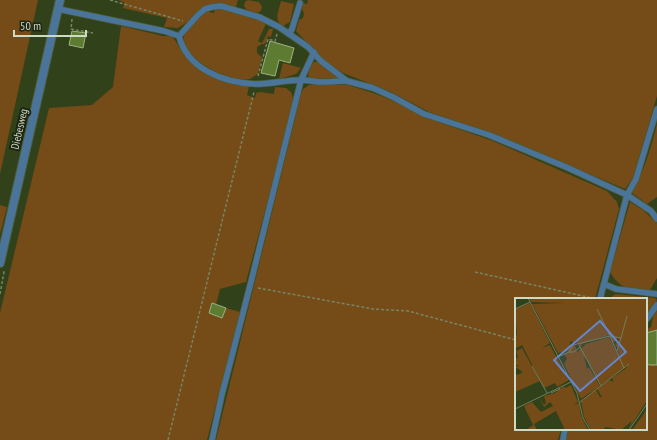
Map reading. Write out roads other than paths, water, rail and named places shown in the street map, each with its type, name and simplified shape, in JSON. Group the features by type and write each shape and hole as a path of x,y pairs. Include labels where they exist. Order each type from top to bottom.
{"street":[{"name":"Diebesweg","path":"0,263 60,0"}],"lane":[{"path":"289,34 300,3"},
{"path":"179,36 205,9 221,6 259,17 279,27 308,47 321,61 347,81"},
{"path":"58,9 164,31 179,36"},
{"path":"179,36 184,50 200,68 224,78 256,84 301,80 323,82 347,81 379,91 424,114 496,138 566,167 627,195 650,211 657,219"},
{"path":"212,440 222,394 301,80 314,52"},
{"path":"599,298 627,195 636,179 657,109"},
{"path":"604,284 616,289 657,294"},
{"path":"647,319 657,305"},
{"path":"562,440 566,430"}]}
